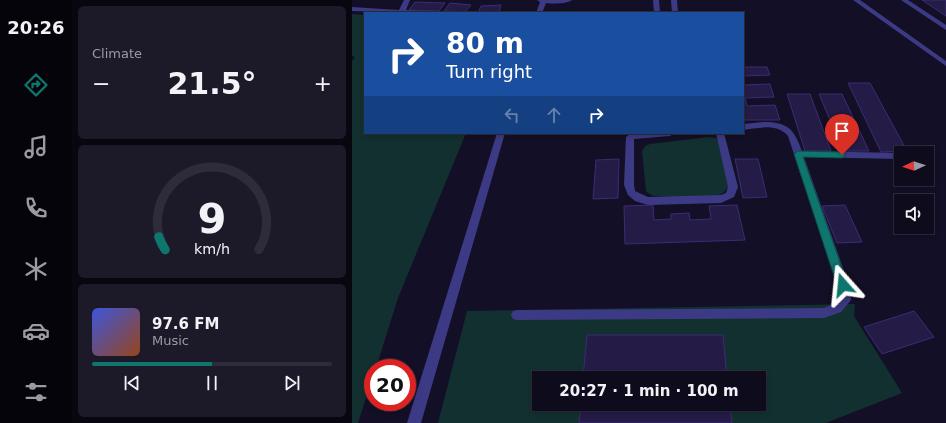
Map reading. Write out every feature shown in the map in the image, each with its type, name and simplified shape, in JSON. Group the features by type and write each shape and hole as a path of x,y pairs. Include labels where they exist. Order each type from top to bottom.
{"street":[{"path":"402,11 407,0"},
{"path":"539,12 542,1 569,0"},
{"path":"656,0 657,12"},
{"path":"674,0 675,12"},
{"path":"856,0 946,64"},
{"path":"904,0 946,28"},
{"path":"352,9 414,12"},
{"path":"517,315 824,312 837,308 845,300 843,285 790,130 776,125 744,127"},
{"path":"414,423 501,134"},
{"path":"653,134 630,136 629,185 631,193 638,198 648,201 721,199 729,197 732,194 733,187 720,134"},
{"path":"798,154 894,156"}],"green space":[{"path":"352,14 364,15 364,134 466,134 398,298 379,359 364,359 364,404 358,423 352,423 352,61 355,57 352,56"},
{"path":"709,137 717,138 729,185 724,192 716,195 698,197 674,197 651,195 646,191 642,151 645,146 650,144"},
{"path":"855,304 854,316 902,393 826,423 438,423 467,311"}],"building":[{"path":"922,0 946,0 946,16"},
{"path":"415,2 445,3 439,11 409,10"},
{"path":"450,3 471,5 465,12 444,11"},
{"path":"501,5 499,12 478,12 481,6"},
{"path":"744,67 767,67 770,75 744,76"},
{"path":"848,83 870,83 904,146 894,146 894,152 881,152"},
{"path":"770,84 774,97 745,98 747,106 775,105 780,120 744,120 744,85"},
{"path":"787,94 810,94 831,151 805,151"},
{"path":"819,94 842,94 869,151 843,151"},
{"path":"619,159 618,198 593,199 596,160"},
{"path":"735,159 758,159 767,197 743,198"},
{"path":"653,205 654,220 671,219 671,214 689,213 690,220 711,219 709,206 737,205 745,240 625,244 624,206"},
{"path":"845,205 862,242 837,243 822,206"},
{"path":"914,311 934,337 882,354 864,327"},
{"path":"587,335 723,335 726,371 584,371"},
{"path":"580,411 731,411 732,423 579,423"}],"route":[{"path":"842,155 798,154 843,285"}]}
